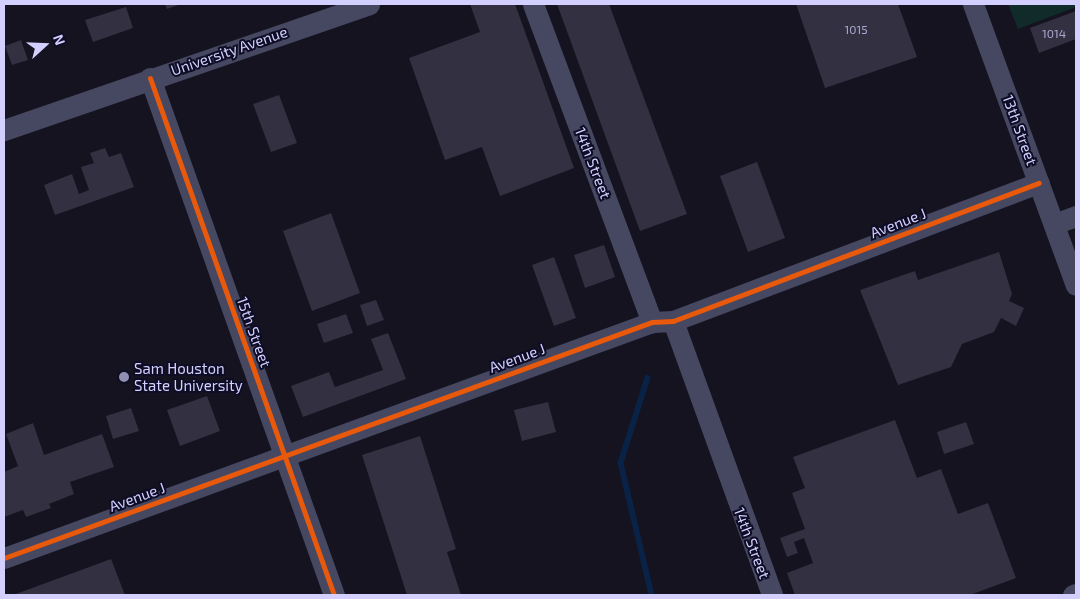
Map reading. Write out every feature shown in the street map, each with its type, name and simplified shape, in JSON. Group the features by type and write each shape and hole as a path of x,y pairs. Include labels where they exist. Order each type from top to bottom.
{"street":[{"name":"University Avenue","path":"4,130 150,78 369,4"},
{"name":"14th Street","path":"533,4 663,321 772,595"},
{"name":"13th Street","path":"973,4 1076,285"},
{"name":"15th Street","path":"150,78 334,595"},
{"name":"Avenue J","path":"4,558 663,321 1039,183"},
{"path":"1054,224 1076,216"}],"green space":[{"path":"1008,4 1076,4 1076,7 1018,29"}],"building":[{"path":"165,4 181,4 167,9"},
{"path":"470,4 515,4 574,168 500,196 482,147 445,160 409,58 480,32"},
{"path":"557,4 609,4 687,214 640,231"},
{"path":"796,4 898,4 917,57 825,88"},
{"path":"126,7 133,28 93,42 85,20"},
{"path":"1076,11 1076,39 1039,53 1030,28"},
{"path":"21,40 28,60 12,65 5,46"},
{"path":"279,95 297,143 271,152 253,104"},
{"path":"105,148 109,157 121,153 134,187 55,215 44,185 72,174 79,194 89,190 81,167 94,163 90,153"},
{"path":"757,162 785,238 748,252 720,176"},
{"path":"331,213 360,293 312,311 283,231"},
{"path":"604,245 615,277 585,288 574,255"},
{"path":"999,252 1012,294 1009,301 1024,308 1016,326 1001,318 994,332 962,344 951,367 898,385 860,290 915,271 918,280"},
{"path":"554,257 576,318 554,326 532,265"},
{"path":"376,300 384,320 367,326 360,305"},
{"path":"346,314 353,333 324,343 317,324"},
{"path":"388,333 406,379 303,417 291,386 329,372 335,387 383,370 371,339"},
{"path":"207,396 220,431 180,446 167,410"},
{"path":"548,402 556,432 522,441 514,410"},
{"path":"131,408 139,431 113,439 106,416"},
{"path":"895,420 917,478 941,469 958,514 988,503 1016,578 970,595 795,595 787,573 813,563 804,538 794,542 798,553 787,557 780,538 805,529 792,493 805,488 793,457"},
{"path":"966,422 974,444 944,454 937,432"},
{"path":"33,423 44,455 102,434 114,467 70,482 74,494 49,504 51,508 26,517 23,510 4,517 4,472 18,466 6,434"},
{"path":"420,436 456,549 447,552 461,595 407,595 362,455"},
{"path":"111,559 125,595 13,595"}],"waterway":[{"path":"648,378 621,463 652,595"}],"cycle path":[{"path":"150,78 334,595"},
{"path":"4,558 652,322 673,321 1039,183"}],"place":[{"name":"Sam Houston State University","path":"124,377"}]}
